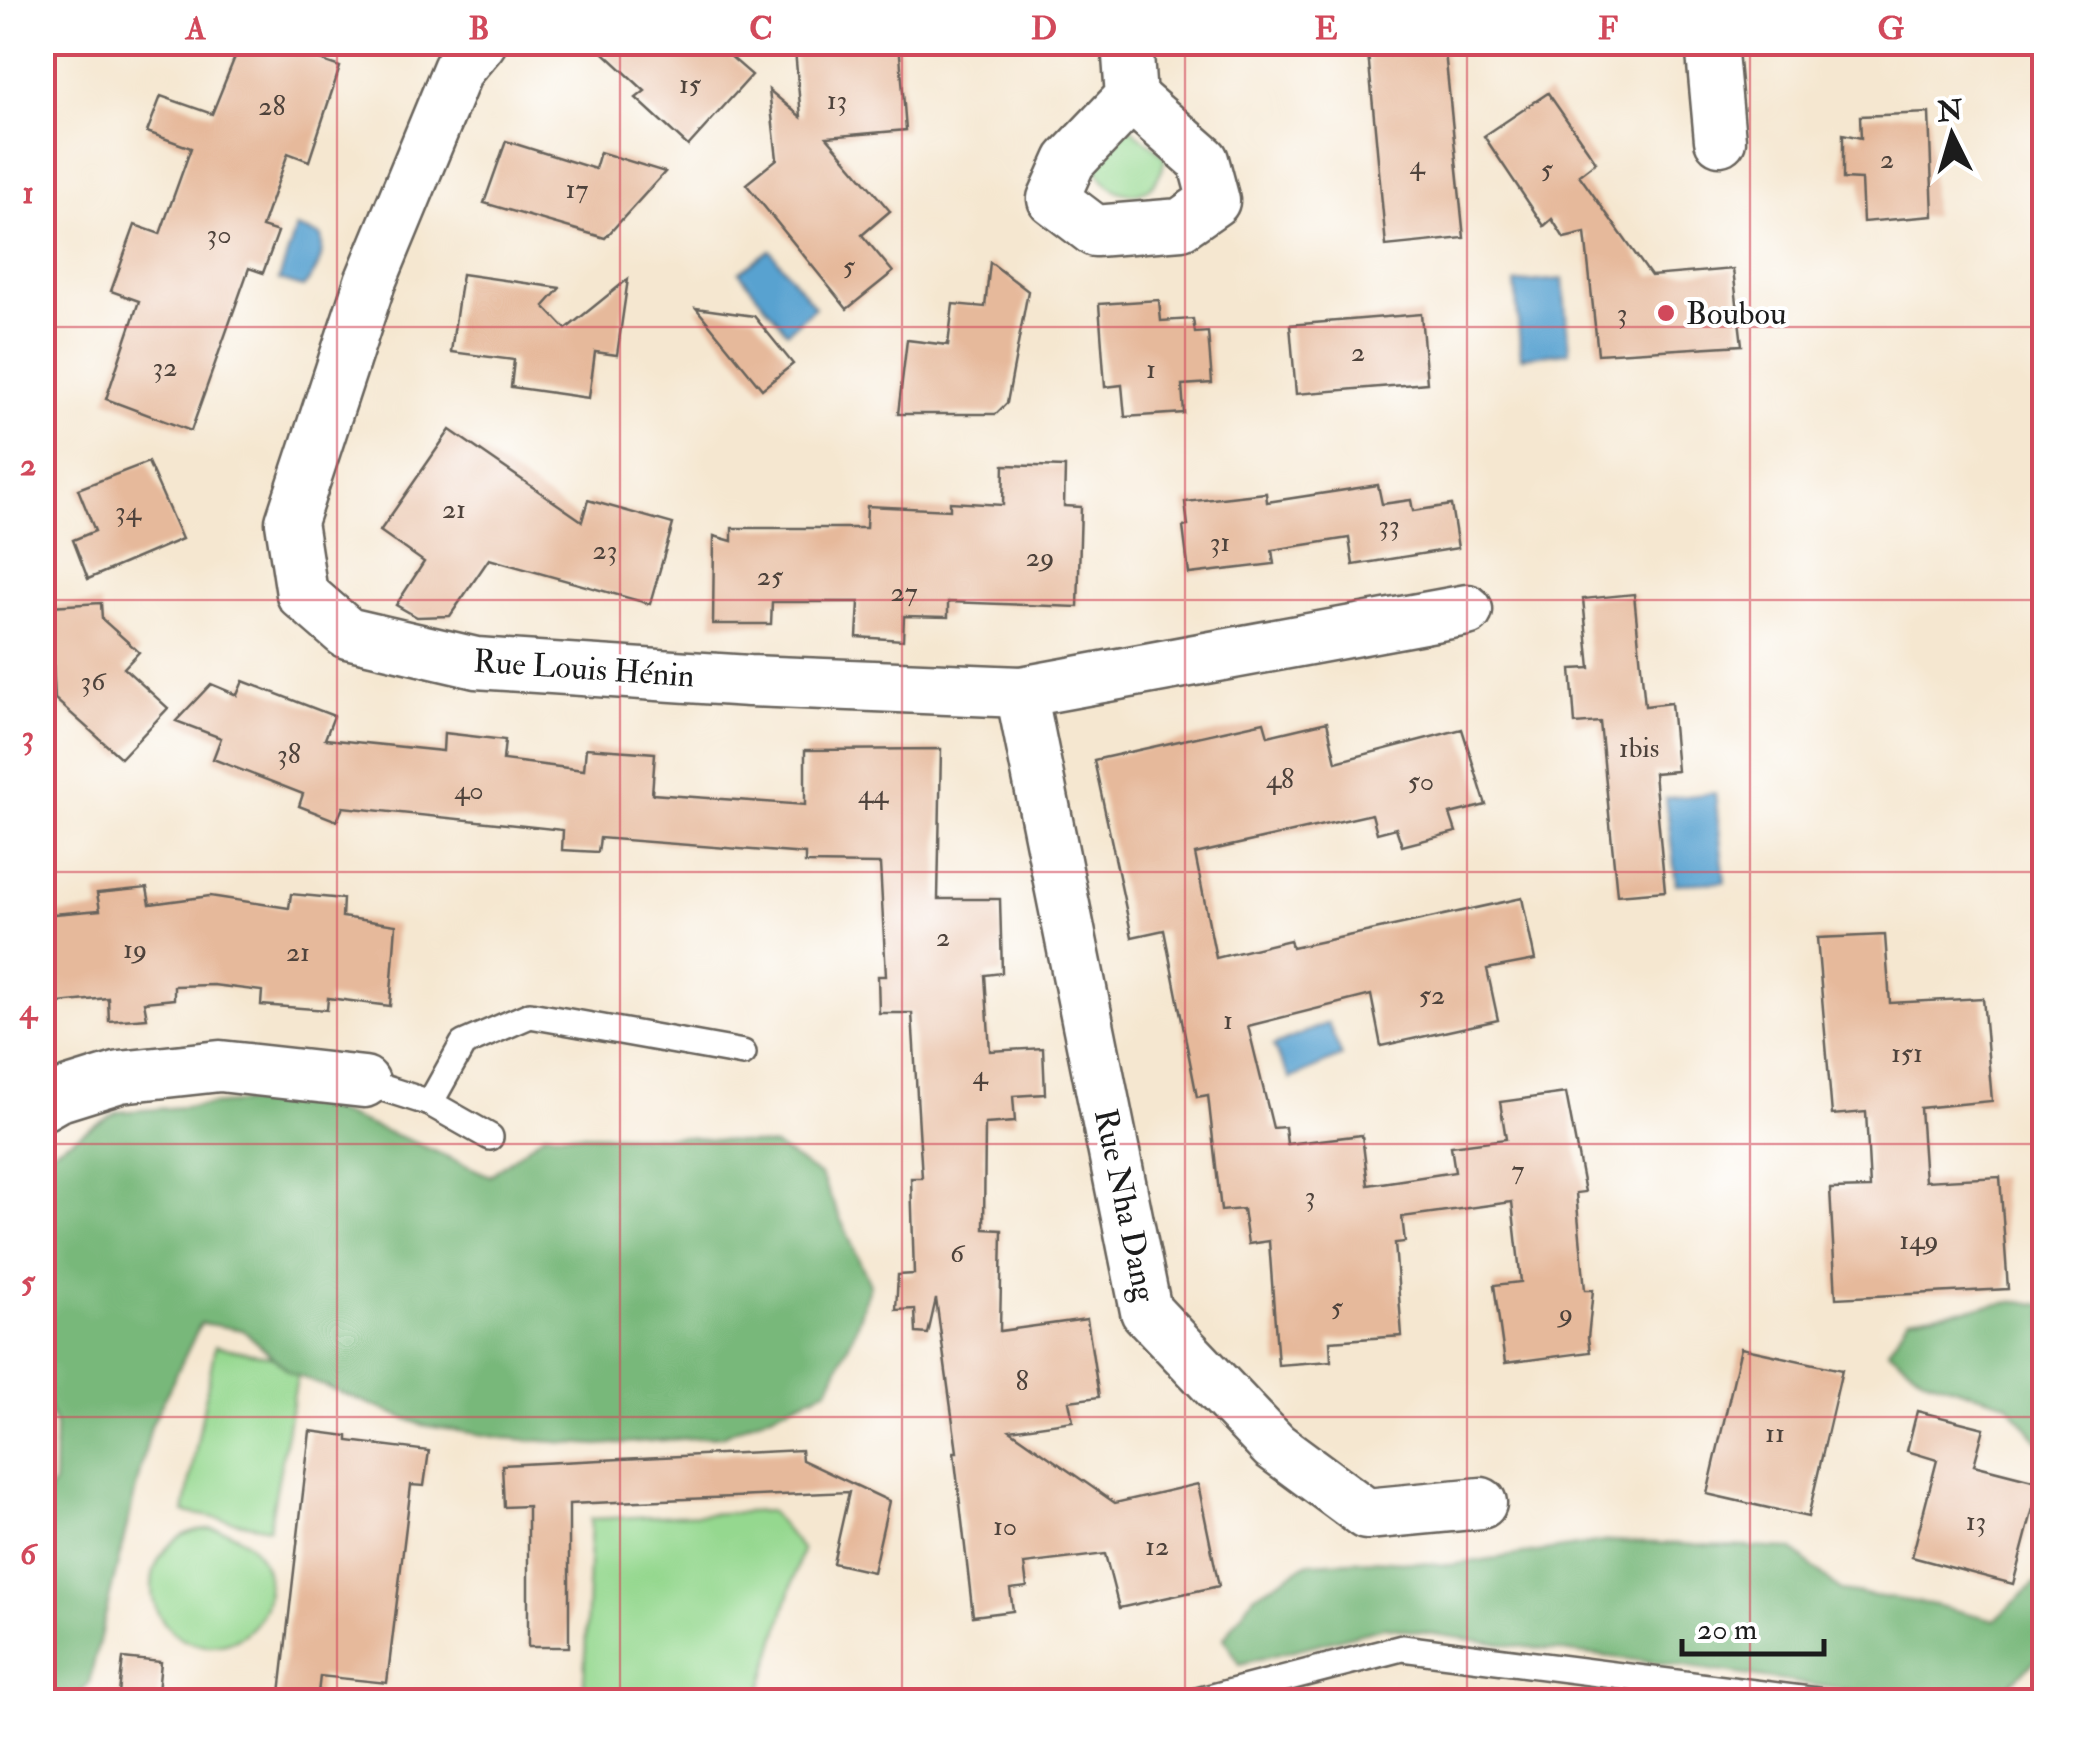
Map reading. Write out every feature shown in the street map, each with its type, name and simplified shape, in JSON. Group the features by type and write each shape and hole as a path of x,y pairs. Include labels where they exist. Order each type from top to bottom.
{"street":[{"name":"Rue Louis Hénin","path":"481,42 458,69 370,282 291,522 302,594 347,633 476,662 749,681 1021,692 1467,610"},
{"path":"1127,42 1131,97"},
{"path":"1711,42 1720,140"},
{"name":"Rue Nha Dang","path":"1021,692 1146,1311 1274,1446 1366,1514 1481,1503"},
{"path":"42,1104 120,1077 220,1066 364,1082"}],"lane":[{"path":"430,1103 462,1044 530,1016 743,1053"},
{"path":"364,1082 430,1103 490,1138"},
{"path":"1193,1702 1402,1648 1825,1702"}],"green space":[{"path":"1124,123 1165,156 1155,182 1136,193 1114,188 1095,167"},
{"path":"299,1098 490,1176 545,1133 685,1137 775,1146 821,1176 870,1284 855,1330 828,1389 721,1436 598,1445 503,1438 422,1425 291,1373 243,1330 201,1323 151,1426 89,1683 74,1701 43,1701 42,1499 54,1484 55,1426 42,1389 43,1156 118,1112"},
{"path":"2019,1301 2044,1305 2044,1448 2007,1403 1924,1378 1888,1350 1909,1318"},
{"path":"215,1346 300,1362 269,1528 184,1512"},
{"path":"770,1511 802,1550 758,1701 583,1701 591,1519"},
{"path":"210,1529 232,1533 251,1546 264,1565 268,1587 264,1609 251,1628 232,1641 210,1645 188,1641 169,1628 156,1609 152,1587 156,1565 169,1546 188,1533"},
{"path":"1610,1541 1792,1549 1841,1591 1930,1604 1995,1620 2044,1575 2044,1653 1991,1701 1921,1701 1384,1627 1240,1664 1224,1638 1254,1596 1308,1563 1373,1560 1451,1565"}],"water":[{"path":"296,228 321,236 322,243 319,264 303,287 279,280"},
{"path":"770,250 815,307 787,332 739,272"},
{"path":"1563,279 1569,352 1521,357 1515,283"},
{"path":"1715,793 1725,882 1676,884 1666,798"},
{"path":"1328,1023 1342,1056 1290,1079 1273,1046"}],"building":[{"path":"241,42 268,42 340,67 309,161 288,153 262,227 278,232 263,273 249,268 191,431 106,399 139,301 111,291 135,225 160,234 191,148 147,132 161,96 212,114"},
{"path":"592,42 714,42 752,75 688,146 636,98 645,91"},
{"path":"899,42 906,130 827,137 890,211 862,235 893,272 847,309 746,184 777,159 769,90 801,117 795,50"},
{"path":"1367,42 1444,42 1464,238 1386,246"},
{"path":"1548,93 1596,162 1579,175 1651,276 1733,269 1742,345 1598,354 1585,233 1564,238 1552,219 1544,226 1484,136"},
{"path":"1929,113 1933,216 1863,222 1861,180 1843,179 1843,134 1861,138 1860,116"},
{"path":"506,141 595,169 600,152 665,172 605,238 484,203"},
{"path":"990,262 1028,291 1007,403 996,414 898,414 907,340 948,345 953,304 985,307"},
{"path":"462,274 560,288 544,306 566,329 628,279 617,355 595,352 589,398 511,387 514,360 451,352"},
{"path":"1159,300 1161,321 1193,319 1195,333 1208,332 1212,383 1182,385 1184,413 1125,417 1122,385 1105,387 1099,304"},
{"path":"696,308 754,316 793,364 762,389"},
{"path":"1421,314 1427,383 1296,394 1290,325"},
{"path":"450,430 582,521 588,500 673,524 650,604 489,559 450,616 417,617 396,605 424,562 380,531"},
{"path":"148,462 182,539 88,579 73,540 95,531 78,489"},
{"path":"1004,465 1065,467 1064,506 1081,507 1078,607 948,602 948,617 904,616 903,640 857,637 859,602 772,602 771,624 713,624 714,536 732,541 732,528 866,528 867,506 950,510 950,502 1003,505"},
{"path":"1378,485 1382,504 1411,500 1413,511 1451,505 1458,548 1353,565 1349,538 1272,550 1274,564 1189,574 1183,527 1188,526 1185,502 1266,493 1267,502"},
{"path":"1634,594 1645,706 1671,703 1677,771 1654,773 1665,891 1617,895 1600,722 1575,724 1571,669 1590,668 1583,599"},
{"path":"101,603 102,619 139,652 124,668 168,708 121,758 55,699 50,606"},
{"path":"243,681 334,716 325,739 443,751 444,733 505,740 503,760 584,770 586,748 655,753 652,794 805,805 805,750 941,749 938,899 1000,899 1002,973 985,975 990,1051 1043,1048 1045,1094 1013,1096 1015,1122 985,1124 984,1229 1002,1230 1000,1331 1087,1319 1099,1397 1069,1401 1073,1421 1010,1430 1115,1503 1198,1484 1219,1586 1119,1608 1105,1554 1024,1564 1027,1587 1010,1589 1013,1611 973,1616 957,1452 936,1299 928,1334 916,1333 915,1309 896,1310 898,1275 914,1274 911,1178 922,1178 912,1013 879,1013 878,976 886,976 880,864 805,863 805,854 600,838 598,852 562,850 563,830 343,807 337,821 299,806 303,794 213,759 221,738 176,721 211,684 237,695"},
{"path":"1264,722 1268,736 1327,722 1336,762 1462,729 1486,805 1450,814 1456,832 1402,846 1396,828 1377,833 1372,814 1195,854 1216,958 1290,940 1292,948 1522,898 1535,960 1487,969 1498,1020 1381,1046 1371,995 1248,1026 1273,1128 1285,1127 1287,1144 1362,1135 1368,1185 1455,1172 1451,1146 1506,1139 1500,1102 1566,1093 1585,1192 1576,1193 1585,1290 1593,1290 1590,1352 1505,1363 1494,1285 1521,1282 1512,1202 1402,1217 1405,1242 1395,1243 1402,1336 1330,1341 1331,1361 1278,1365 1269,1241 1248,1244 1243,1209 1221,1211 1208,1095 1197,1097 1164,930 1132,937 1094,760"},
{"path":"147,888 150,904 210,896 289,908 291,894 343,899 342,917 396,925 390,1006 328,998 327,1010 261,1005 262,991 213,985 174,986 174,999 144,1002 147,1018 109,1021 108,998 49,1004 42,915 100,910 97,893"},
{"path":"1885,935 1890,1003 1983,998 1992,1101 1920,1108 1925,1181 2000,1177 2008,1289 1836,1298 1830,1189 1870,1188 1866,1112 1832,1115 1817,938"},
{"path":"1741,1348 1842,1370 1808,1517 1707,1494"},
{"path":"1917,1411 1984,1428 1974,1465 2040,1482 2013,1584 1912,1557 1937,1460 1907,1451"},
{"path":"310,1431 348,1436 348,1441 429,1451 424,1486 411,1485 387,1683 320,1676 317,1702 279,1702"},
{"path":"801,1450 802,1460 889,1501 873,1572 833,1563 849,1492 569,1504 569,1647 528,1647 528,1506 504,1507 502,1465"},
{"path":"123,1658 161,1662 157,1702 118,1702"}],"place":[{"name":"Boubou","path":"1666,313"}]}
